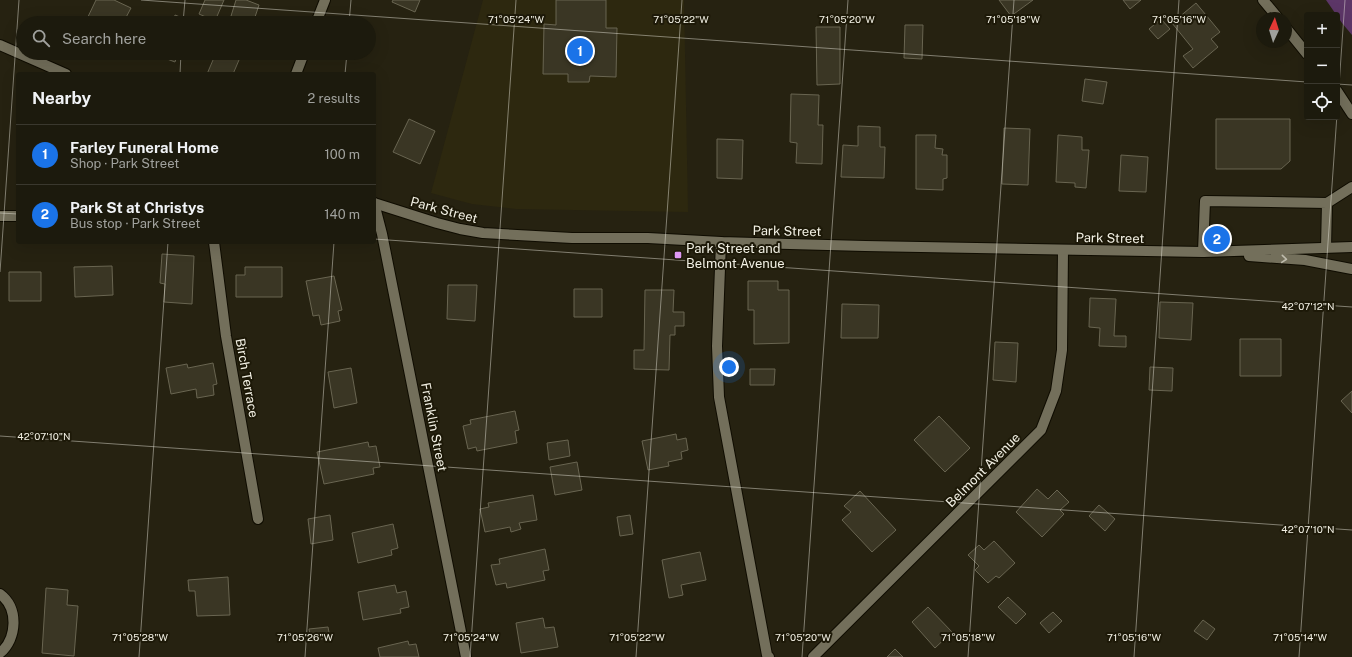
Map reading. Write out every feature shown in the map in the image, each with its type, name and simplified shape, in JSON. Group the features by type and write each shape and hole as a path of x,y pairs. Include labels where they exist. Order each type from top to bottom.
{"street":[{"path":"319,16 325,0"},
{"path":"1263,0 1273,12"},
{"path":"1292,35 1304,50"},
{"path":"0,46 16,53"},
{"path":"33,60 61,72"},
{"path":"297,72 301,60"},
{"path":"1340,95 1352,104"},
{"path":"1340,96 1352,114"},
{"path":"1203,252 1205,200 1327,203 1352,187"},
{"path":"1326,248 1327,203"},
{"name":"Park Street","path":"376,204 454,228 483,233 572,238 648,238 721,242 1203,252 1352,247"},
{"name":"Franklin Street","path":"376,211 382,234 466,657"},
{"path":"0,216 16,216"},
{"path":"721,242 718,346 719,397 768,657"},
{"name":"Birch Terrace","path":"214,244 226,336 258,519"},
{"name":"Belmont Avenue","path":"813,657 1041,430 1056,391 1062,350 1063,250"},
{"name":"Park Street","path":"1203,252 1305,260 1352,269"},
{"path":"0,594 4,597 10,607 14,628 10,642 0,653"}],"shaded area":[{"path":"483,0 684,0 688,212 516,209 472,204 431,193"},
{"path":"1326,0 1352,0 1352,35 1340,20 1340,12 1334,12"}],"building":[{"path":"96,0 114,0 131,8 127,16 88,16"},
{"path":"205,0 224,0 217,16 204,16 199,14"},
{"path":"236,0 246,0 259,5 255,16 231,16"},
{"path":"393,0 420,0 415,12 392,2"},
{"path":"556,0 606,0 606,28 617,28 616,77 590,76 589,82 568,82 568,74 543,74 544,24 556,25"},
{"path":"999,0 1033,0 1011,16"},
{"path":"1123,0 1141,0 1130,9"},
{"path":"1196,3 1220,32 1211,39 1218,47 1193,68 1183,56 1193,49 1172,23"},
{"path":"1161,19 1170,29 1158,39 1149,29"},
{"path":"905,25 923,25 922,59 904,58"},
{"path":"816,27 840,27 840,84 817,85"},
{"path":"213,60 239,60 234,72 208,72"},
{"path":"1085,79 1107,82 1103,104 1082,101"},
{"path":"791,94 819,95 818,125 823,125 822,164 796,163 797,143 790,142"},
{"path":"409,119 435,131 420,164 393,152"},
{"path":"1216,119 1290,119 1290,161 1281,169 1216,169"},
{"path":"858,126 880,127 880,147 885,147 884,178 841,177 843,145 858,146"},
{"path":"1004,128 1030,129 1028,185 1002,184"},
{"path":"916,135 936,135 935,148 943,149 942,155 947,155 947,178 943,179 943,190 916,189"},
{"path":"1058,135 1082,137 1082,150 1089,150 1086,188 1075,187 1075,183 1056,182"},
{"path":"717,139 743,140 742,179 717,178"},
{"path":"1121,155 1148,157 1146,192 1119,191"},
{"path":"162,254 194,256 192,304 164,302 165,284 160,283"},
{"path":"112,266 113,295 75,297 74,267"},
{"path":"245,267 282,267 282,297 236,297 236,275 245,275"},
{"path":"9,272 41,272 41,301 9,301"},
{"path":"334,276 342,310 338,311 340,321 321,325 319,315 313,316 306,281"},
{"path":"748,281 778,281 778,290 789,290 789,343 754,344 754,310 748,310"},
{"path":"448,285 477,285 475,321 447,319"},
{"path":"574,289 602,289 602,317 574,317"},
{"path":"645,290 674,290 673,312 684,312 684,326 675,326 675,335 670,335 669,370 634,369 634,350 644,350"},
{"path":"1090,298 1116,299 1114,336 1126,336 1126,347 1099,346 1100,328 1089,327"},
{"path":"1160,302 1193,303 1191,340 1159,338"},
{"path":"842,304 879,305 878,338 841,338"},
{"path":"1240,339 1281,339 1281,376 1240,376"},
{"path":"995,342 1018,343 1016,382 993,380"},
{"path":"213,363 217,384 213,385 214,395 197,398 196,389 171,394 166,368 187,364 188,368"},
{"path":"1150,367 1173,368 1172,391 1149,390"},
{"path":"351,368 357,403 334,408 328,372"},
{"path":"750,369 775,369 774,385 750,385"},
{"path":"1352,391 1352,413 1341,401"},
{"path":"515,411 519,430 515,431 517,443 477,451 476,447 468,449 463,426 471,424 470,420"},
{"path":"939,416 970,448 945,472 914,440"},
{"path":"676,434 677,440 686,438 688,450 681,452 682,459 668,462 669,466 648,470 642,441"},
{"path":"568,440 570,456 549,460 547,443"},
{"path":"368,442 369,447 376,446 380,467 373,468 374,474 324,484 317,452"},
{"path":"577,462 582,490 555,495 550,467"},
{"path":"1037,489 1048,499 1057,490 1069,502 1060,510 1064,514 1042,537 1016,512"},
{"path":"860,491 896,530 872,552 842,520 851,512 844,506"},
{"path":"533,495 537,520 519,523 521,529 511,532 510,527 485,532 480,509 489,507 488,503"},
{"path":"1099,505 1115,519 1105,531 1089,516"},
{"path":"330,515 333,540 311,544 308,519"},
{"path":"630,515 633,534 620,536 617,517"},
{"path":"393,524 398,548 391,550 392,555 358,563 352,533"},
{"path":"994,541 1015,563 999,578 996,576 988,583 975,570 979,566 968,555 979,545 984,550"},
{"path":"545,549 549,570 543,571 545,580 507,588 506,583 496,585 491,565 500,564 499,559"},
{"path":"700,552 706,580 681,585 683,595 669,598 662,560"},
{"path":"228,577 230,615 197,616 195,591 189,591 188,580"},
{"path":"395,585 397,593 406,591 409,607 400,609 401,613 363,620 358,592"},
{"path":"46,588 68,590 67,605 78,606 74,656 42,653"},
{"path":"1008,597 1026,614 1016,624 998,607"},
{"path":"928,607 952,632 935,648 912,622"},
{"path":"1053,612 1062,621 1049,633 1040,623"},
{"path":"543,618 545,628 554,627 558,647 521,653 516,623"},
{"path":"1203,620 1215,629 1207,640 1194,631"},
{"path":"328,627 330,638 311,640 309,629"},
{"path":"408,641 409,645 416,644 419,657 380,657 378,648"},
{"path":"895,649 903,657 887,657"}],"place":[{"name":"Farley Funeral Home","path":"580,51"},
{"name":"Park St at Christys","path":"1217,239"},
{"name":"Park Street and Belmont Avenue","path":"678,255"}]}
